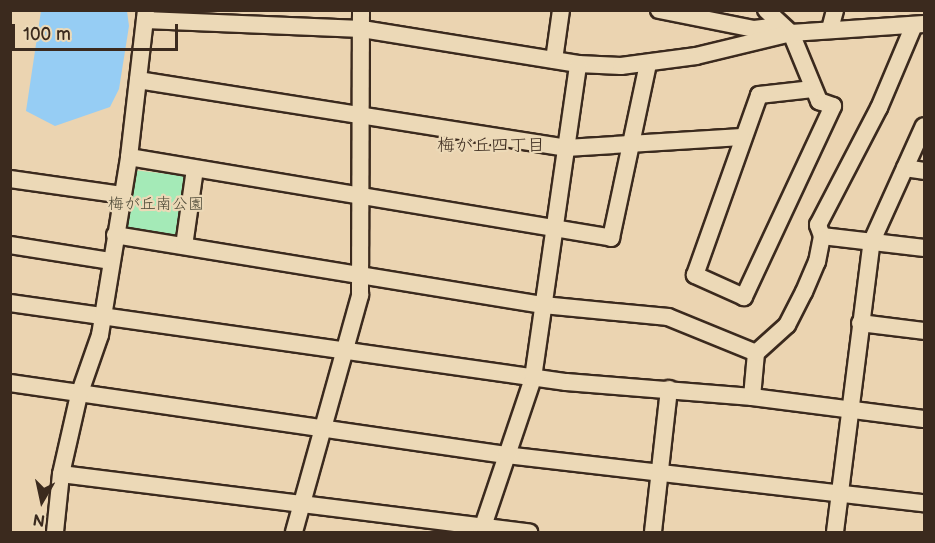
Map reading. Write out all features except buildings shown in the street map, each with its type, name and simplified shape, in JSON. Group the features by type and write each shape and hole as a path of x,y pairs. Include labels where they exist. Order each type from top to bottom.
{"street":[{"path":"294,532 360,295 362,275 361,10"},
{"path":"554,60 561,10"},
{"path":"659,10 754,28 786,30 919,24 879,108 818,225 822,236 817,262 787,325 756,353 752,397"},
{"path":"766,10 786,30 813,88 819,101 832,106 744,297 695,275 742,137 759,95 813,88"},
{"path":"830,29 835,10"},
{"path":"55,532 61,474 80,395 100,335 110,261 129,157 146,15 362,29 578,64 648,64 786,30"},
{"path":"482,530 533,378 578,64"},
{"path":"129,157 555,226 610,238 634,144 648,64"},
{"path":"138,80 566,148 742,137"},
{"path":"835,532 872,241 924,126"},
{"path":"905,168 924,171"},
{"path":"184,246 195,169"},
{"path":"10,179 122,195"},
{"path":"115,235 543,305 668,317 756,353"},
{"path":"822,236 924,248"},
{"path":"10,245 110,261"},
{"path":"10,303 533,378 752,397 924,419"},
{"path":"860,323 924,331"},
{"path":"10,383 80,395 506,455 924,503"},
{"path":"653,532 669,389"},
{"path":"61,474 302,504 482,530 529,532"}],"green space":[{"name":"梅が丘南公園","path":"133,170 193,177 182,237 176,240 124,231"}],"water":[{"path":"41,11 127,11 129,26 119,89 110,107 55,126 26,111"}],"district":[{"name":"梅が丘四丁目","path":"491,146"}]}
